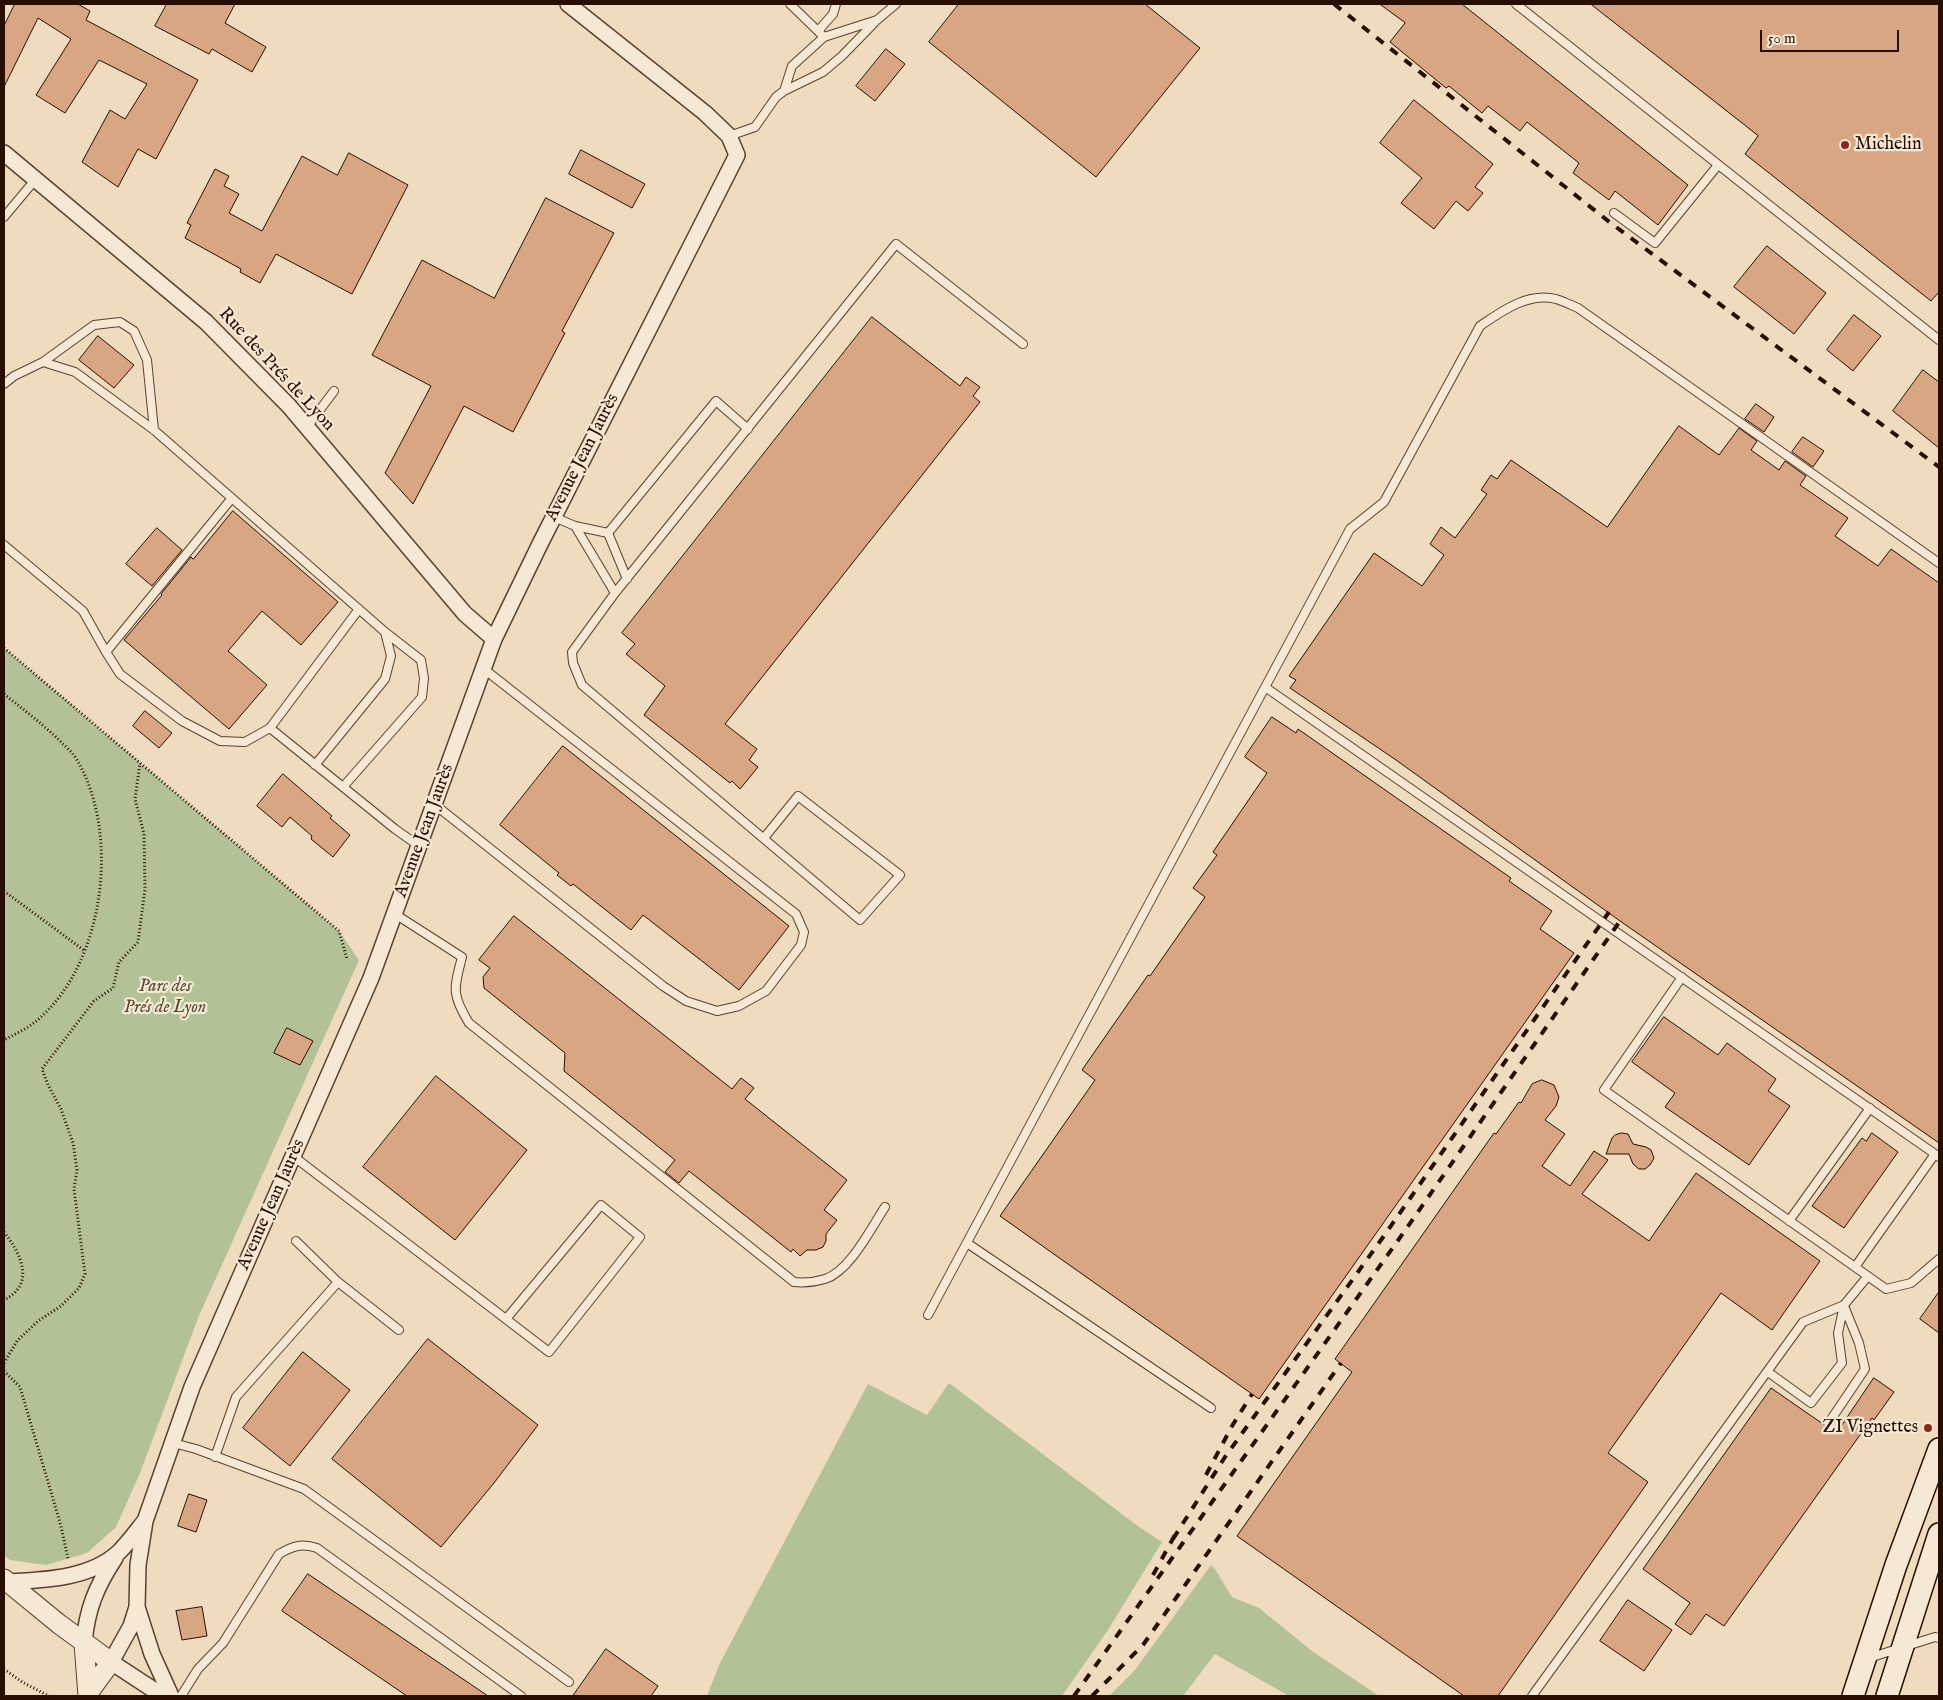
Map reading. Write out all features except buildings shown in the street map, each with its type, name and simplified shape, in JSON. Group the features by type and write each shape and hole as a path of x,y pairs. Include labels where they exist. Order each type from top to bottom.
{"main road":[{"path":"1853,1696 1896,1565 1939,1449"},
{"path":"1887,1696 1939,1534"}],"street":[{"path":"568,4 705,113 728,136"},
{"name":"Avenue Jean Jaurès","path":"89,1694 131,1626 137,1607 138,1565 145,1521 192,1387 371,978 494,639 737,155 728,136"},
{"name":"Rue des Prés de Lyon","path":"4,153 206,322 289,406 464,614 494,639"},
{"name":"Avenue Jean Jaurès","path":"89,1694 84,1643 86,1620 91,1602 102,1578 118,1553 145,1521"},
{"name":"Avenue Jean Jaurès","path":"6,1580 50,1580 100,1564 118,1553"},
{"path":"6,1580 84,1643 163,1696"},
{"name":"Avenue Jean Jaurès","path":"137,1607 152,1654 171,1696"}],"lane":[{"path":"790,4 821,34"},
{"path":"784,91 792,66 821,34 836,4"},
{"path":"728,136 755,127 776,97 784,91 823,72 896,4"},
{"path":"1516,4 1939,340"},
{"path":"821,34 877,20"},
{"path":"1614,213 1655,243 1718,165"},
{"path":"4,217 35,180"},
{"path":"764,838 798,796 900,875 860,920 582,685 573,664 572,652 615,593 896,244 1024,344"},
{"path":"928,1316 1350,529 1384,502 1480,326 1503,310 1526,299 1555,299 1578,308 1939,563"},
{"path":"4,384 14,376 43,362 94,325 120,322 134,331 147,360 154,430"},
{"path":"43,362 75,372 154,430 359,610 421,660 424,678 422,697 343,787"},
{"path":"307,427 334,391"},
{"path":"608,533 716,401 748,429"},
{"path":"106,652 232,498"},
{"path":"554,517 576,526 608,533"},
{"path":"576,526 615,593"},
{"path":"608,533 627,579"},
{"path":"4,545 83,611 120,674 182,721 220,741 245,742 270,728 359,610"},
{"path":"315,765 385,679 391,656 385,632"},
{"path":"434,804 664,986 686,1001 717,1010 739,1006 766,991 801,946 804,932 796,914 484,669"},
{"path":"1265,687 1937,1155 1855,1267"},
{"path":"270,728 396,830 419,846"},
{"path":"395,914 462,956 455,987 458,1005 469,1023 794,1282 807,1283 827,1279 846,1266 885,1207"},
{"path":"1682,977 1604,1090 1886,1289 1911,1283 1939,1259"},
{"path":"1790,1221 1870,1108"},
{"path":"293,1156 549,1352 640,1237 601,1205 506,1319"},
{"path":"296,1241 338,1282 399,1330"},
{"path":"967,1243 1212,1408"},
{"path":"1768,1372 1811,1403 1842,1362 1838,1333 1844,1305 1868,1276"},
{"path":"215,1457 236,1397 338,1282"},
{"path":"1532,1696 1803,1322 1844,1305"},
{"path":"1832,1418 1865,1369 1859,1343 1844,1305"},
{"path":"172,1443 304,1490 569,1682"},
{"path":"181,1696 198,1669 223,1643 279,1554 290,1548 305,1544 317,1548 521,1696"},
{"path":"1865,1659 1936,1637 1939,1638"}],"path":[{"path":"4,648 339,931 348,959"},
{"path":"4,694 48,730 76,757 90,782 98,821 101,855 100,894 92,934 78,967 62,995 42,1017 21,1032 4,1040"},
{"path":"4,1363 17,1341 38,1321 61,1306 79,1288 85,1274 74,1190 77,1170 73,1143 61,1109 42,1069 94,1001 113,988 119,962 138,942 145,888 144,834 135,799 140,763"},
{"path":"4,891 85,951"},
{"path":"4,1232 23,1265 21,1286 12,1296 4,1300"},
{"path":"4,1370 20,1387 72,1574"},
{"path":"4,1669 22,1682 49,1696"}],"green space":[{"name":"Parc des Prés de Lyon","path":"4,648 339,931 359,960 198,1318 140,1473 116,1527 87,1553 46,1565 10,1560 4,1555"},
{"path":"949,1383 1135,1524 1162,1542 1108,1630 1062,1696 707,1696 720,1663 868,1384 927,1415"},
{"path":"1211,1565 1232,1597 1259,1608 1312,1651 1379,1696 1289,1696 1215,1654 1183,1696 1109,1696 1135,1670"}],"railway":[{"path":"1334,4 1612,224 1939,467"},
{"path":"1173,1539 1225,1457 1386,1233 1609,912"},
{"path":"1074,1696 1404,1232 1620,921"},
{"path":"1092,1696 1143,1645 1341,1363"},
{"path":"1206,1475 1232,1426 1252,1394"},
{"path":"1153,1575 1176,1533"}],"place":[{"name":"Michelin","path":"1845,145"},
{"name":"ZI Vignettes","path":"1928,1428"}]}
